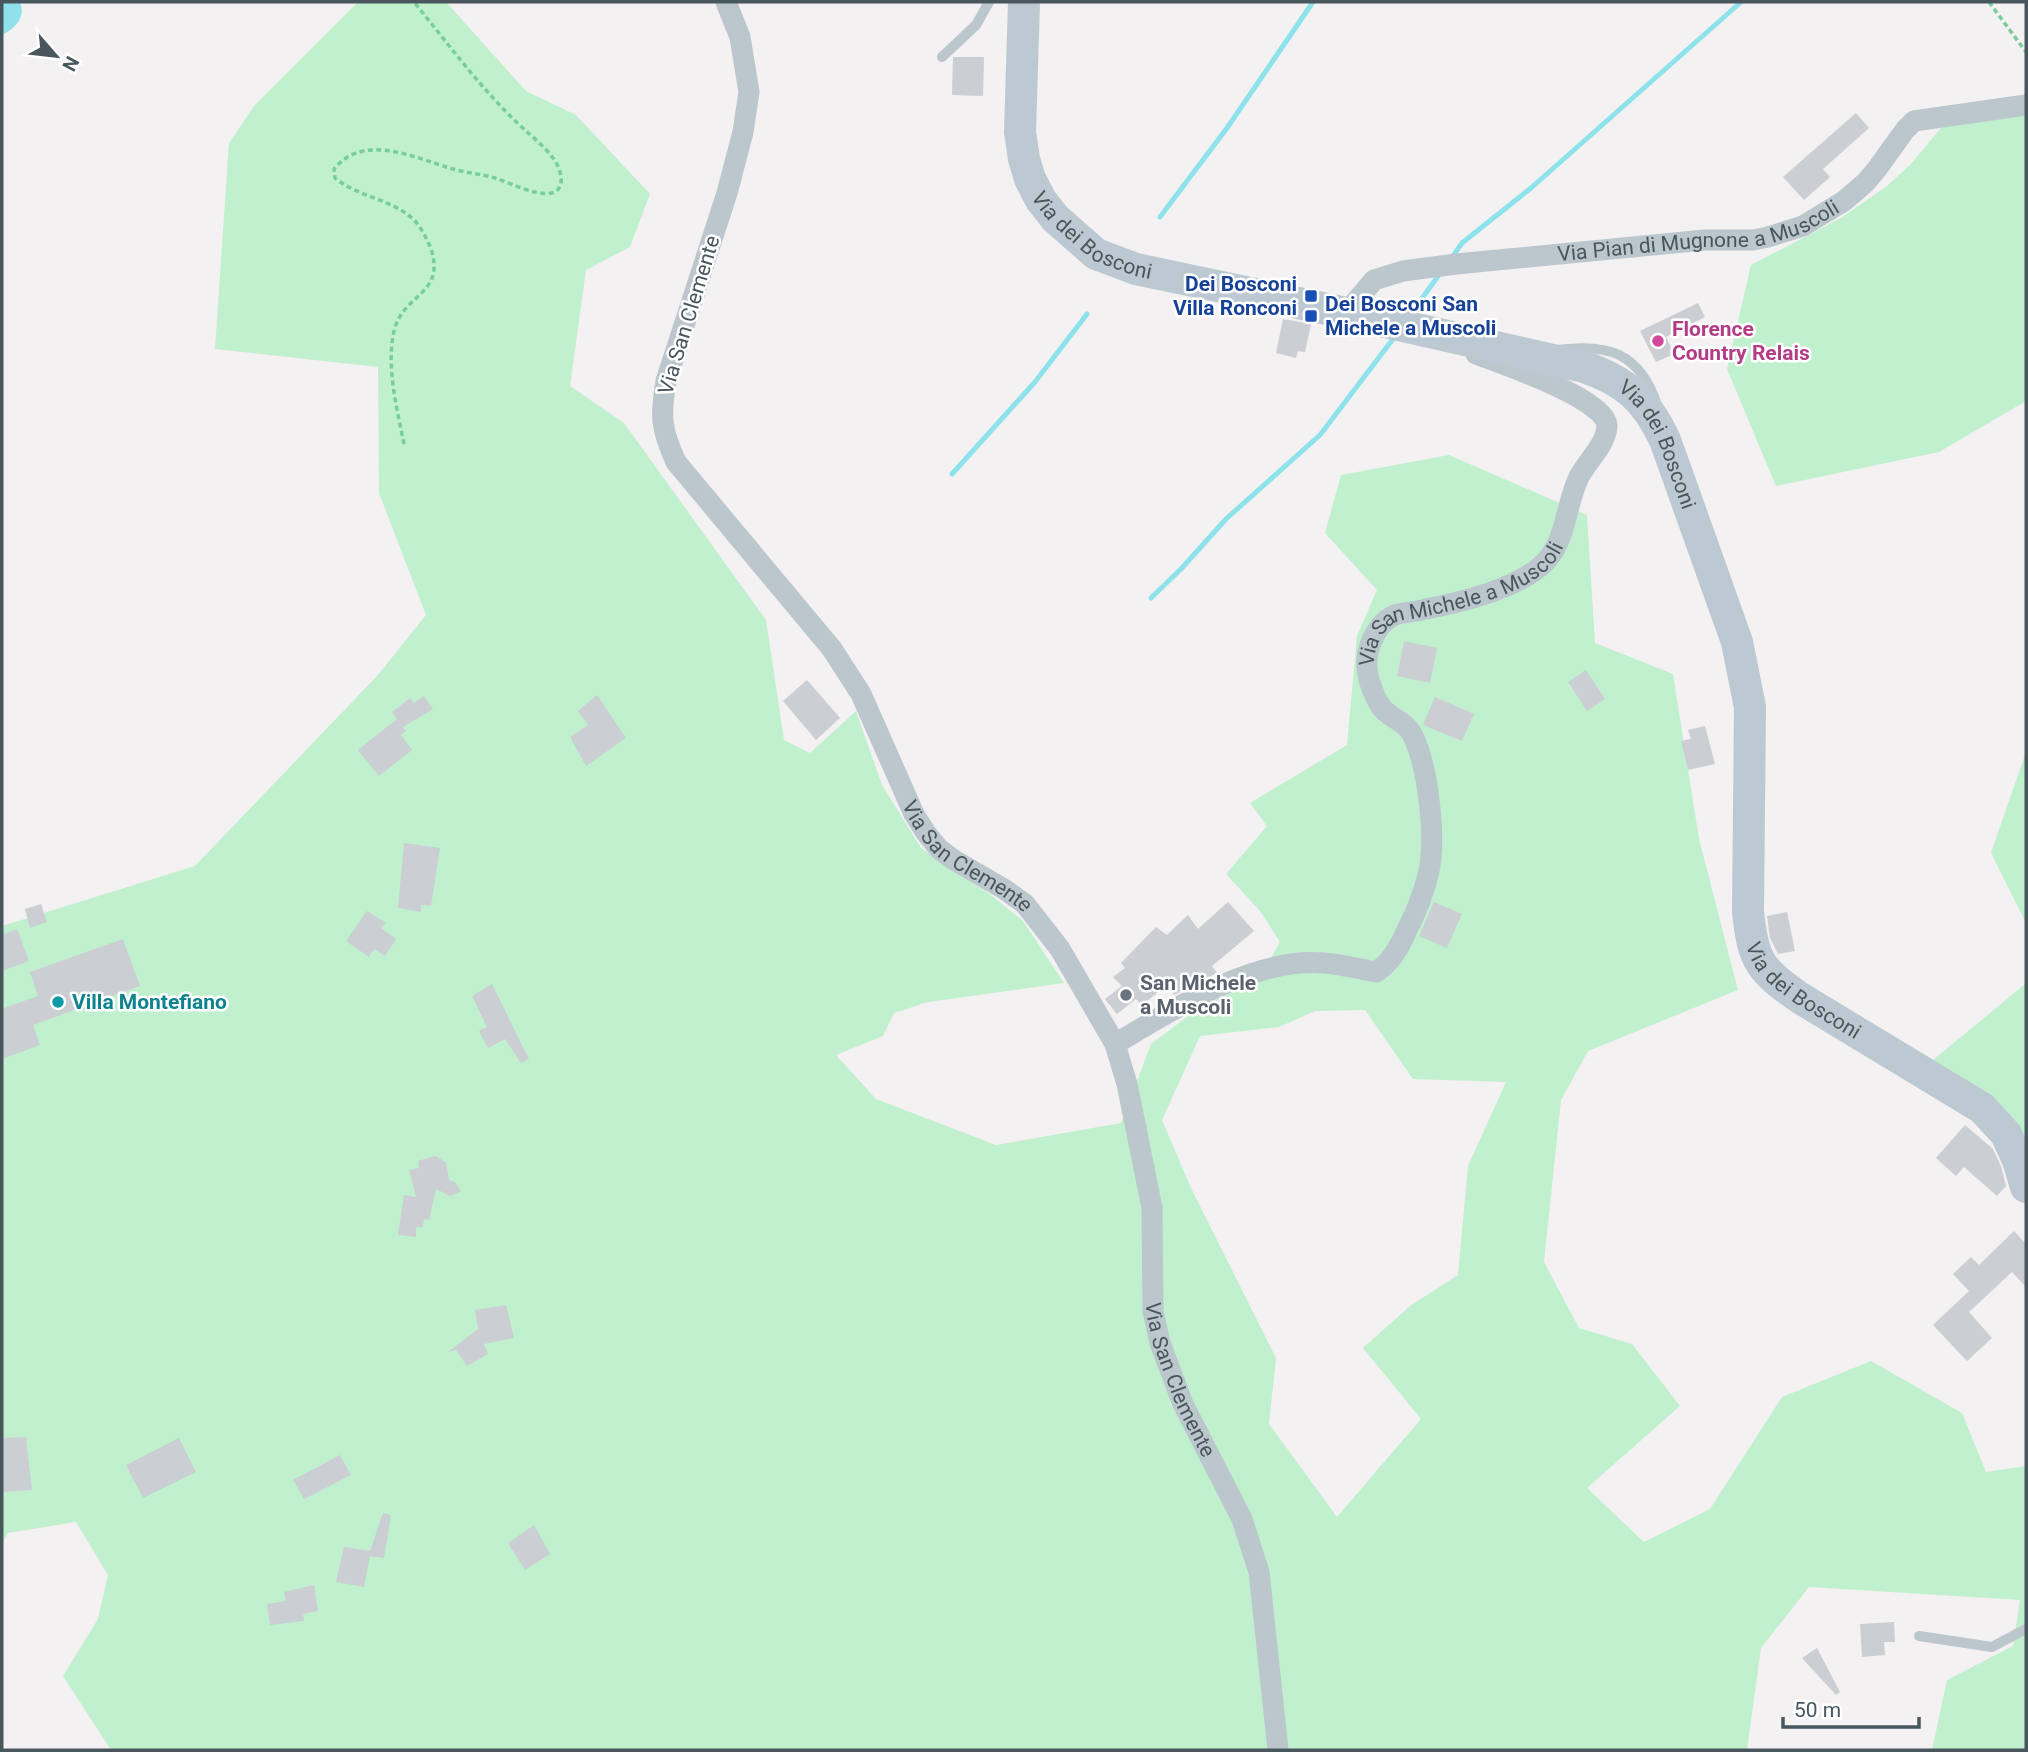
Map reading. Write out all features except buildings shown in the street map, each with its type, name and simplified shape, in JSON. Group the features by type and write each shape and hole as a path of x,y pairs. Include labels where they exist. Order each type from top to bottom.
{"main road":[{"name":"Via dei Bosconi","path":"1024,2 1020,132 1024,159 1030,179 1041,200 1055,218 1088,248 1112,262 1136,269 1584,367 1613,379 1643,402 1659,428 1737,642 1743,667 1750,707 1748,912 1750,935 1761,966 1772,978 1800,998 1982,1108 2006,1134 2026,1187"}],"street":[{"name":"Via San Clemente","path":"726,2 740,37 749,92 743,132 727,193 666,381 661,410 664,437 676,463 832,649 847,671 872,717 914,814 926,834 939,849 954,860 1025,904 1060,949 1115,1044 1127,1084 1152,1208 1153,1311 1160,1343 1183,1404 1242,1519 1259,1572 1278,1750"},
{"name":"Via Pian di Mugnone a Muscoli","path":"1346,313 1374,280 1403,271 1705,240 1768,237 1803,226 1844,201 1877,169 1914,121 2026,105"},
{"name":"Via San Michele a Muscoli","path":"1115,1044 1185,1003 1219,986 1251,975 1299,963 1322,963 1377,972 1386,966 1392,957 1421,902 1430,867 1430,818 1423,761 1412,733 1402,721 1382,709 1368,674 1367,655 1382,624 1395,615 1442,606 1505,587 1546,561 1560,541 1571,493 1601,443 1607,425 1604,417 1575,395 1414,328"}],"lane":[{"path":"942,57 976,25 989,2"},
{"path":"1919,1636 1992,1647 2026,1629"}],"path":[{"path":"404,444 393,388 394,333 400,314 408,303 428,288 434,272 434,260 428,241 404,211 349,190 335,178 334,169 343,158 369,149 399,153 538,192 552,193 558,190 561,184 561,171 554,160 503,110 414,2"},
{"path":"1989,2 2026,52"}],"green space":[{"path":"358,2 446,2 526,91 576,115 650,194 630,247 586,270 570,386 624,423 766,620 784,740 810,753 856,711 882,785 921,848 991,895 1023,921 1064,983 928,1002 894,1013 883,1036 836,1055 876,1099 996,1145 1121,1123 1151,1044 1199,1008 1259,979 1280,942 1260,911 1226,874 1267,826 1250,803 1347,745 1357,636 1377,590 1325,533 1341,475 1449,455 1587,515 1595,643 1673,674 1699,839 1738,990 1588,1051 1561,1100 1544,1262 1579,1328 1632,1344 1680,1406 1587,1488 1644,1542 1710,1509 1782,1397 1871,1361 1962,1413 1986,1472 2026,1466 2026,1750 1932,1750 1947,1680 2013,1646 2020,1600 1809,1587 1761,1648 1747,1750 111,1750 63,1676 98,1619 108,1575 76,1522 8,1533 2,1544 2,926 195,866 378,675 426,615 379,493 378,367 215,349 229,143 254,106","holes":["1365,1010 1413,1079 1506,1082 1468,1166 1458,1275 1410,1306 1363,1348 1421,1419 1337,1517 1269,1424 1276,1358 1191,1188 1162,1120 1200,1036 1279,1027 1315,1011"]},
{"path":"2026,112 2026,401 1939,452 1776,486 1727,369 1751,265 1841,218 1887,186 1910,165 1942,127"},
{"path":"2026,752 2026,923 1991,853"},
{"path":"2026,976 2026,1136 1995,1099 1933,1060 2024,985"}],"water":[{"path":"2,2 20,2 22,13 15,26 2,35"}],"waterway":[{"path":"1160,217 1227,128 1313,2"},
{"path":"1451,259 1462,243 1531,188 1741,2"},
{"path":"1410,315 1441,272"},
{"path":"952,474 1035,382 1087,314"},
{"path":"1151,598 1226,519 1320,435 1396,335"}],"place":[{"name":"Dei Bosconi Villa Ronconi","path":"1311,296"},
{"name":"Dei Bosconi San Michele a Muscoli","path":"1311,316"},
{"name":"Florence Country Relais","path":"1658,341"},
{"name":"San Michele a Muscoli","path":"1126,995"},
{"name":"Villa Montefiano","path":"58,1002"}]}
